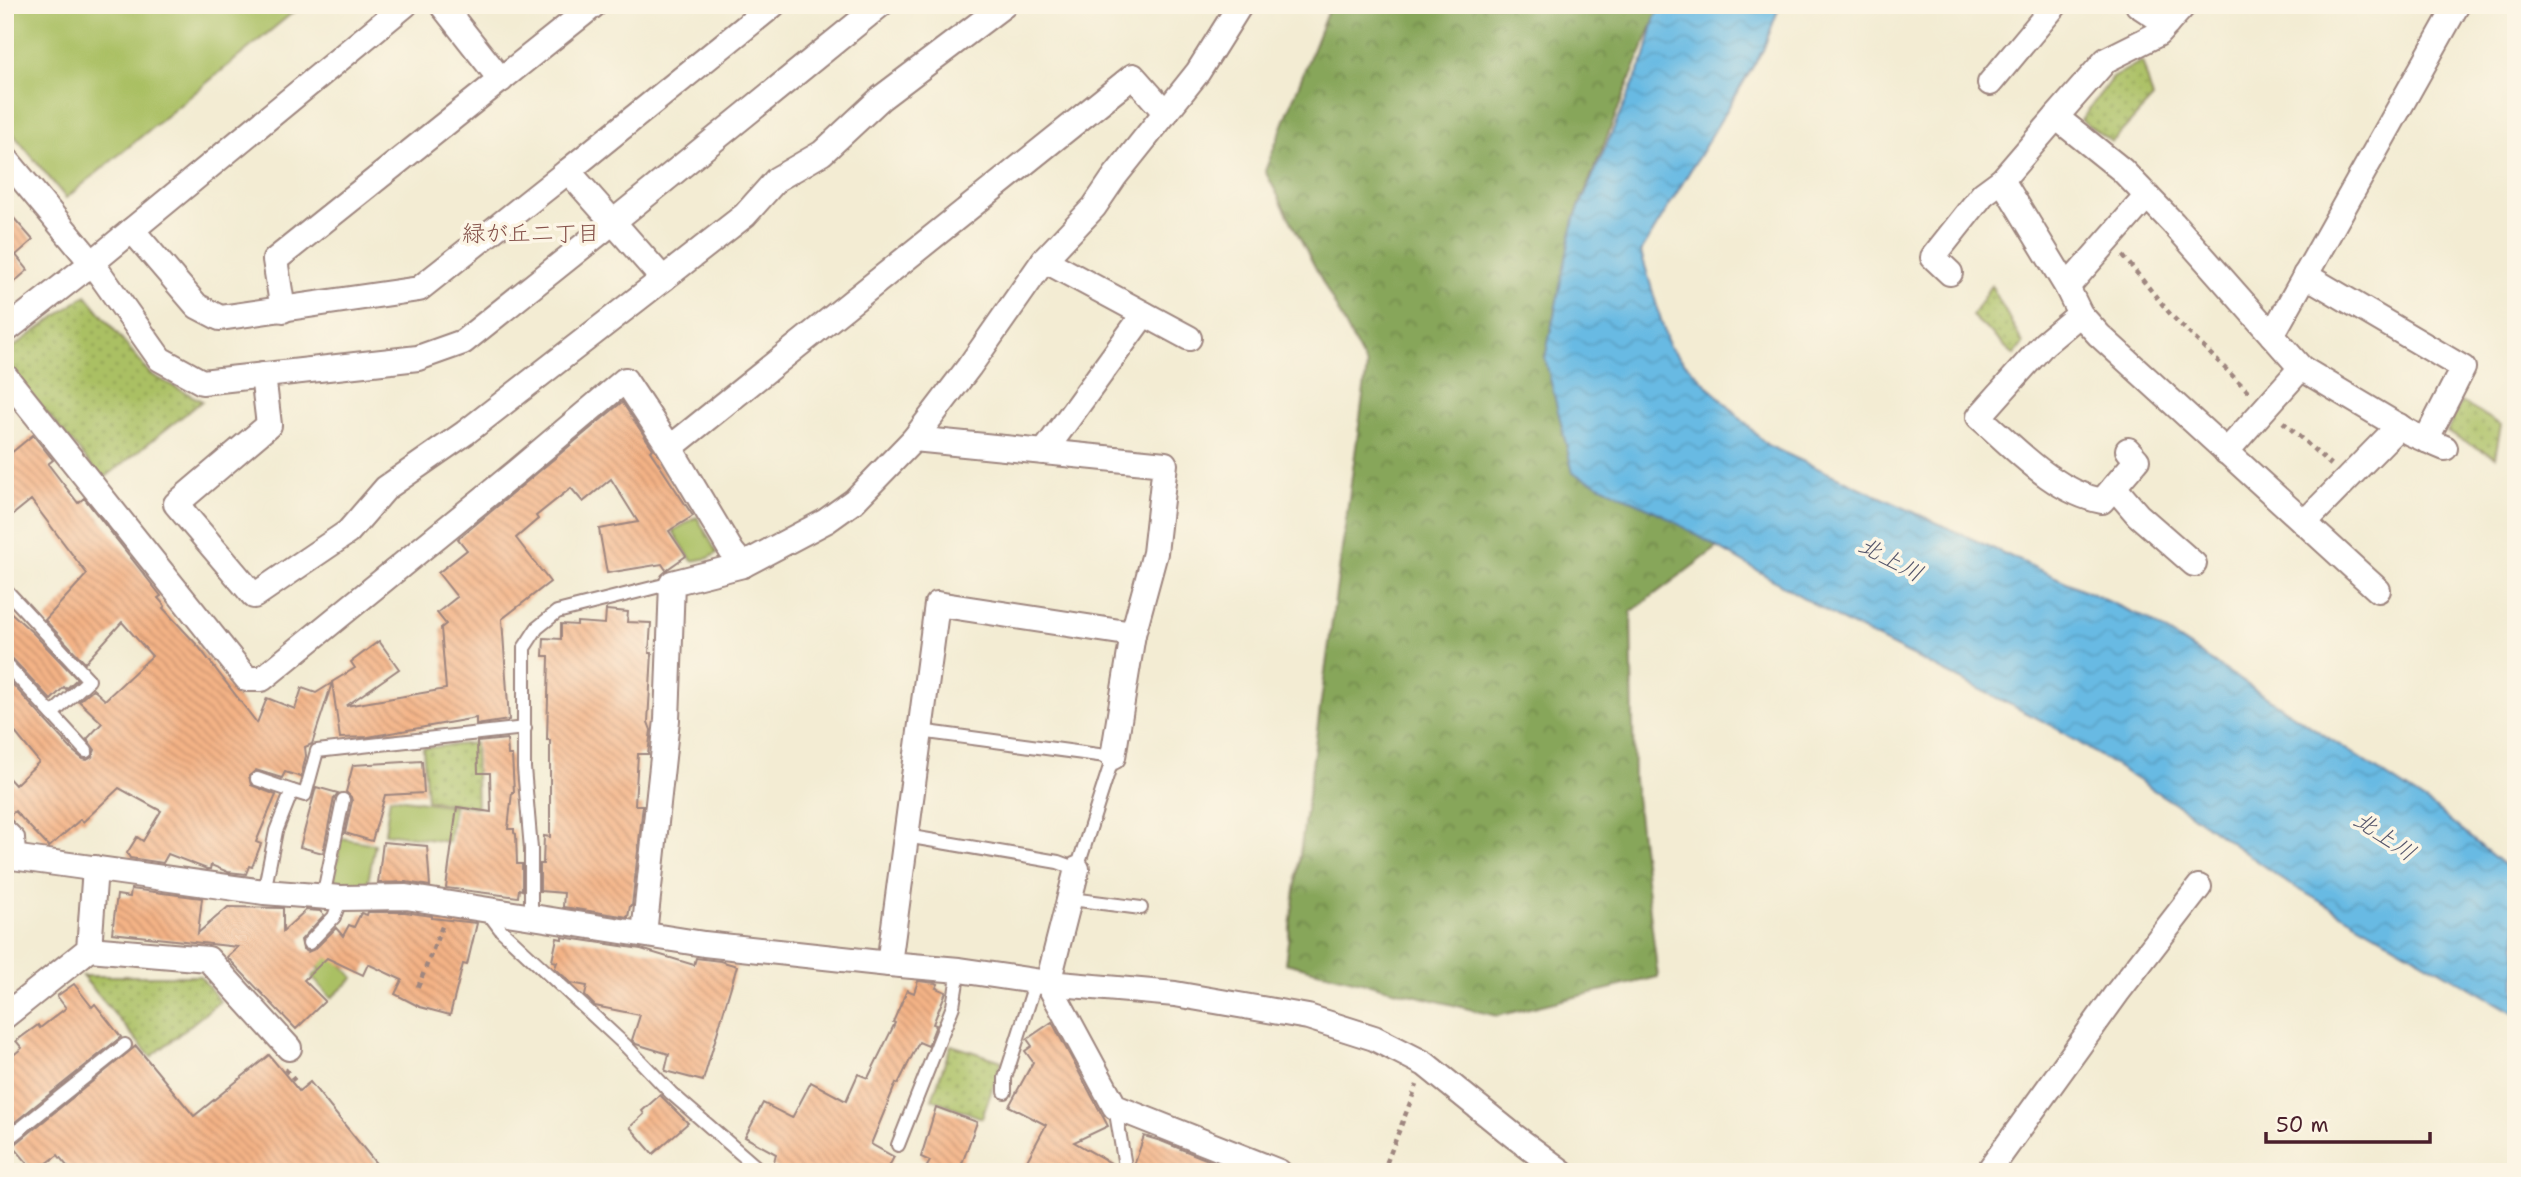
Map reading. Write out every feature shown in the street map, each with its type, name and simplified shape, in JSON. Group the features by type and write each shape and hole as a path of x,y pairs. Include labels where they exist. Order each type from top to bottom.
{"street":[{"path":"5,331 92,263 405,5"},
{"path":"442,5 501,80"},
{"path":"283,310 275,260 594,5"},
{"path":"132,230 197,306 220,318 419,289 773,5"},
{"path":"5,158 92,263 160,359 202,382 418,358 463,342 880,5"},
{"path":"644,934 667,720 672,583 743,565 826,521 854,501 914,439 969,367 1044,260 1094,207 1115,176 1198,72 1240,5"},
{"path":"1990,83 2055,5"},
{"path":"2138,5 2167,24"},
{"path":"1951,273 1933,257 1983,194 2002,180 2106,60 2158,34 2184,5"},
{"path":"2272,335 2457,5"},
{"path":"263,375 269,425 176,504 254,596 348,533 386,488 465,433 745,215 776,179 822,153 881,98 1001,6"},
{"path":"670,447 1133,76 1166,113"},
{"path":"2056,117 2122,170 2147,195 2301,368 2399,426 2436,444 2463,368 2305,275"},
{"path":"568,171 663,279"},
{"path":"2002,180 2067,287 2080,314 2099,335 2378,590"},
{"path":"2067,287 2147,195"},
{"path":"1044,260 1189,338"},
{"path":"1044,452 1144,314"},
{"path":"2080,314 2044,344 1979,416 2040,470 2084,498 2102,501 2114,488 2137,460 2128,450"},
{"path":"2226,452 2301,368"},
{"path":"5,376 247,679 262,679 625,380 670,447 732,552 743,565"},
{"path":"2304,523 2399,426"},
{"path":"914,439 1165,464 1155,553 1133,634 1113,757"},
{"path":"2114,488 2138,515 2193,564"},
{"path":"889,964 937,604 1133,634"},
{"path":"12,857 264,892 332,897 406,897 704,944 1042,982 1175,994 1308,1017 1374,1038 1425,1064 1562,1172"},
{"path":"89,949 95,869"},
{"path":"1077,869 1042,982 1115,1107 1279,1172"},
{"path":"1994,1169 2117,993 2199,887"},
{"path":"5,1016 89,949 208,959 289,1048"}],"lane":[{"path":"531,917 530,849 524,768 524,648 537,628 557,612 672,583"},
{"path":"5,589 89,680 52,714"},
{"path":"5,663 86,751"},
{"path":"257,779 305,795 317,751 524,729"},
{"path":"906,836 1058,862 1077,869 1113,757 920,731"},
{"path":"264,892 276,831 292,791"},
{"path":"309,943 334,918 332,897 343,800"},
{"path":"5,824 18,837 12,857"},
{"path":"1068,902 1079,900 1141,908"},
{"path":"484,908 501,930 625,1045 671,1093 762,1172"},
{"path":"898,1146 953,1006 959,971"},
{"path":"1005,1092 1004,1079 1042,982"},
{"path":"5,1141 125,1045"},
{"path":"1115,1107 1126,1172"}],"path":[{"path":"2109,239 2171,315 2226,371 2339,472"},
{"path":"418,987 450,904"},
{"path":"1383,1172 1425,1064"}],"green space":[{"path":"5,5 302,5 66,198 5,124"},
{"path":"1330,5 1660,5 1574,219 1659,512 1718,547 1631,612 1634,780 1658,977 1497,1016 1285,963 1367,367 1265,171"},
{"path":"2142,61 2153,98 2112,142 2081,120 2112,78"},
{"path":"1991,285 2023,344 2014,355 1972,316"},
{"path":"86,295 150,374 202,401 103,479 5,364 5,353"},
{"path":"2461,402 2501,425 2495,457 2447,432"},
{"path":"697,517 717,553 709,558 692,561 673,531"},
{"path":"475,743 477,807 427,800 423,748"},
{"path":"390,797 454,806 449,842 385,833"},
{"path":"341,838 375,844 366,893 333,887"},
{"path":"324,945 354,978 331,998 312,977 320,969 309,958"},
{"path":"82,976 200,976 220,1001 151,1057"},
{"path":"951,1045 1002,1061 982,1118 932,1099"}],"water":[{"name":"北上川","path":"1660,5 1780,5 1763,50 1641,252 1669,347 1767,445 2147,619 2431,805 2516,875 2516,1014 2283,880 2188,812 2051,725 1843,621 1659,513 1573,473 1545,358 1574,219 1645,57"}],"building":[{"path":"5,208 33,240 16,255 28,270 5,290"},
{"path":"622,402 653,449 650,451 693,516 669,531 686,556 666,570 662,564 607,573 599,529 638,522 611,479 583,502 571,488 536,516 538,519 516,538 550,582 502,619 509,720 476,725 476,718 368,737 340,738 332,682 355,668 351,662 379,641 399,669 346,706 446,689 441,628 446,624 437,613 457,597 438,573 467,550 458,539"},
{"path":"33,435 53,460 48,464 78,503 84,498 161,596 158,598 165,606 163,608 198,646 257,723 267,698 295,709 302,688 316,693 332,683 312,744 305,747 306,756 301,777 285,772 282,778 256,770 249,776 251,785 276,795 256,842 261,844 252,867 249,866 246,874 228,872 211,865 210,869 207,869 168,854 163,863 130,858 127,853 137,837 143,841 161,811 119,788 83,822 81,819 49,847 15,811 9,816 5,815 5,774 15,785 39,762 5,720 5,676 73,751 87,760 95,750 87,739 102,723 79,701 93,689 105,700 152,656 122,622 85,663 45,620 87,574 31,500 5,521 5,458"},
{"path":"5,607 77,679 51,700 11,657 5,654"},
{"path":"606,610 628,612 627,622 651,623 648,722 651,730 648,754 638,754 635,805 643,805 632,906 628,917 563,907 564,893 540,891 544,836 550,837 550,740 547,740 549,656 543,656 544,638 561,639 561,624 605,624"},
{"path":"507,739 508,755 512,755 514,792 508,829 514,829 516,834 517,864 522,864 522,890 519,889 518,897 446,888 457,807 491,812 490,773 478,773 477,742"},
{"path":"422,761 424,793 385,795 372,841 345,833 352,801 346,792 353,765"},
{"path":"316,787 338,793 334,798 323,853 300,847"},
{"path":"383,842 427,846 430,886 406,882 378,883"},
{"path":"131,889 202,898 198,933 228,907 283,908 283,931 306,910 320,911 324,915 301,940 303,949 308,952 315,949 336,928 343,936 349,925 354,927 361,913 367,915 368,912 405,912 477,923 467,965 463,964 450,1015 420,1007 395,994 402,980 368,964 363,975 327,958 304,980 325,1001 296,1029 227,957 238,947 112,933 117,895 130,897"},
{"path":"557,938 641,949 694,965 696,958 737,966 703,1081 665,1071 669,1054 636,1044 632,1040 640,1015 595,1006 585,996 587,986 571,983 555,968 557,962 552,961"},
{"path":"918,981 936,983 936,988 946,992 933,1024 936,1025 928,1046 919,1042 898,1084 896,1083 871,1144 894,1157 886,1172 854,1172 841,1164 837,1172 784,1172 773,1166 776,1154 745,1137 763,1103 792,1118 811,1082 846,1101 858,1074 868,1078 895,1023 893,1022 907,990 914,993"},
{"path":"74,984 92,1007 95,1004 121,1037 5,1130 5,1062 22,1048 16,1041 38,1025 40,1028 66,1008 57,996"},
{"path":"1052,1022 1108,1126 1074,1142 1116,1166 1117,1172 1021,1172 1046,1125 1009,1106 1033,1062 1025,1051 1032,1046 1027,1039"},
{"path":"136,1046 194,1116 269,1055 299,1091 310,1082 383,1172 72,1172 58,1155 35,1172 13,1146"},
{"path":"660,1095 688,1123 653,1154 630,1127 644,1114 642,1111"},
{"path":"936,1107 977,1122 959,1172 924,1172 930,1161 921,1157"},
{"path":"1144,1136 1238,1172 1135,1172 1134,1166"}],"district":[{"name":"緑が丘二丁目","path":"531,233"}]}
